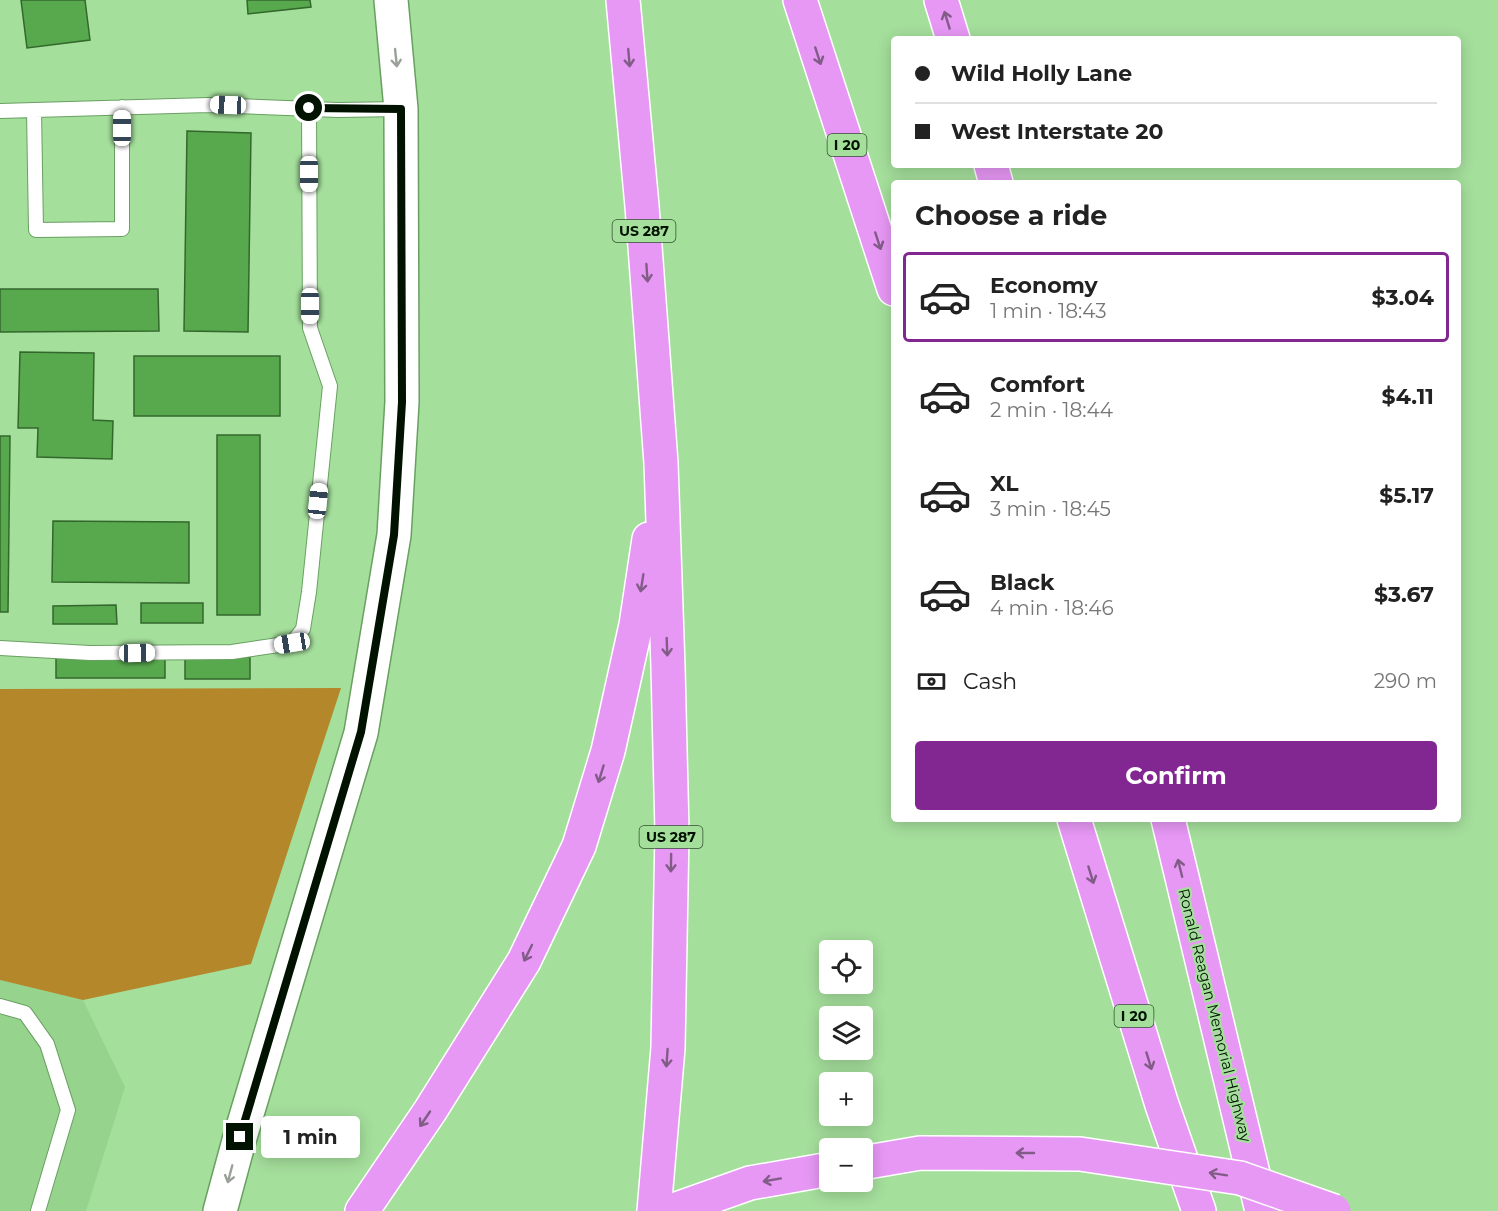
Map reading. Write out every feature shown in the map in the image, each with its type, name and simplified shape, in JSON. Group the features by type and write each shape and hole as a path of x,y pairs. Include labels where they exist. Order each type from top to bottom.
{"highway":[{"name":"US 287","path":"623,0 642,206 661,463 672,832 668,1048 654,1211"},
{"name":"I 20","path":"800,0 891,280"},
{"path":"941,0 952,36"},
{"path":"362,1211 430,1111 524,961 579,846 608,751 636,625 661,463"},
{"name":"I 20","path":"1075,822 1162,1105 1199,1211"},
{"name":"Ronald Reagan Memorial Highway","path":"1169,822 1262,1211"},
{"path":"873,1161 920,1152 1080,1154 1240,1178 1334,1211"},
{"path":"671,1211 750,1184 819,1171"}],"main road":[{"path":"220,1211 243,1125 361,732 394,535 402,402 401,109 391,0"}],"lane":[{"path":"0,111 208,105 401,109"},
{"path":"34,110 36,230 122,229 122,107"},
{"path":"0,648 90,653 232,652 292,643 303,629 309,592 330,386 310,328 309,108"},
{"path":"0,1006 25,1013 47,1044 68,1110 38,1211"}],"shaded area":[{"path":"341,688 251,964 83,1000 0,980 0,689"},
{"path":"0,980 83,1000 125,1087 86,1211 0,1211"}],"building":[{"path":"21,0 85,0 90,40 27,48"},
{"path":"247,0 310,0 311,7 248,14"},
{"path":"187,131 251,133 248,332 184,331"},
{"path":"0,289 158,289 159,331 0,332"},
{"path":"20,352 94,353 93,420 113,421 112,459 37,457 38,428 18,428"},
{"path":"134,356 280,356 280,416 134,416"},
{"path":"217,435 260,435 260,615 217,615"},
{"path":"0,436 10,436 8,612 0,612"},
{"path":"53,521 189,522 189,583 52,582"},
{"path":"141,603 203,603 203,623 141,623"},
{"path":"116,605 117,624 53,624 53,606"},
{"path":"56,657 165,657 165,678 56,678"},
{"path":"185,657 250,657 250,679 185,679"}],"route":[{"path":"240,1137 361,732 394,535 402,402 401,109 309,108"}]}
